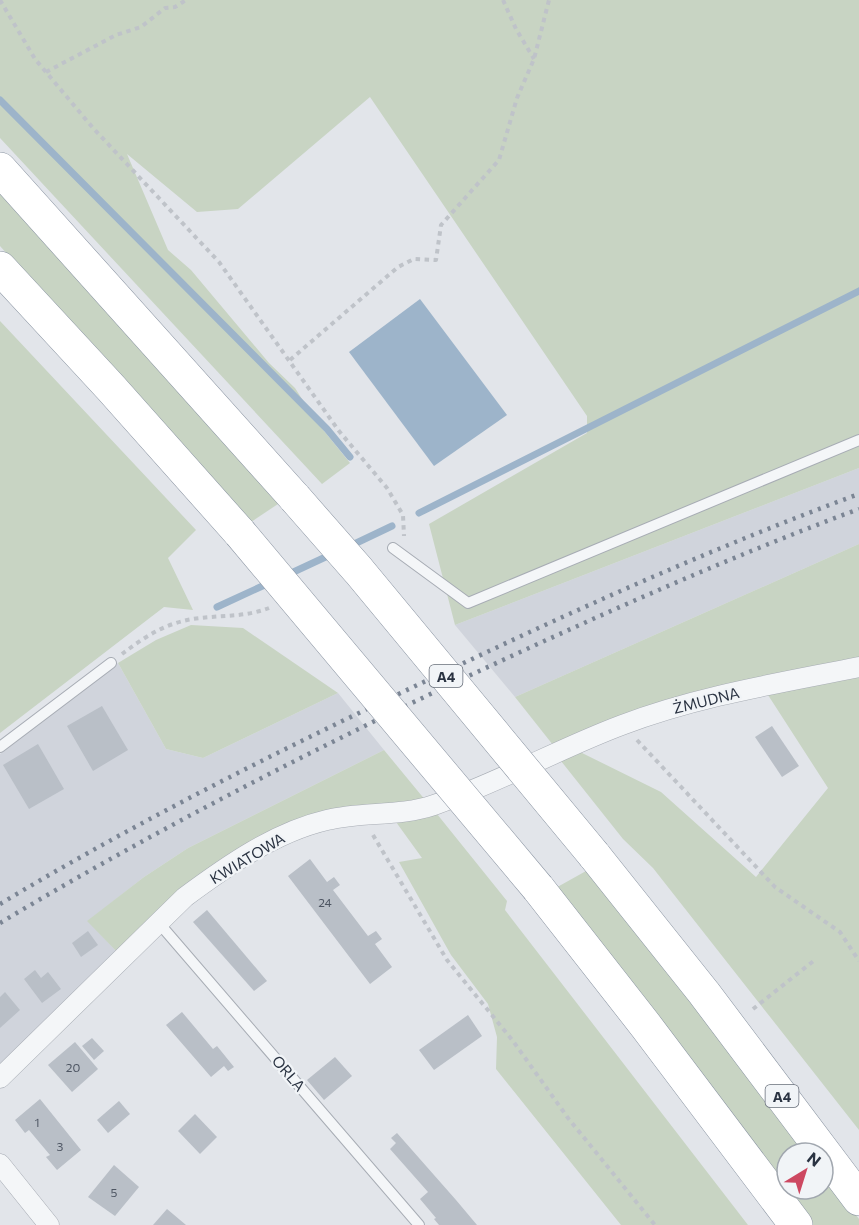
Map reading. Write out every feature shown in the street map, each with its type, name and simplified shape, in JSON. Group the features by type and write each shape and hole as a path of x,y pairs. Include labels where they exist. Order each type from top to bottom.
{"highway":[{"name":"A4","path":"0,169 358,571 594,855 704,993 859,1199"},
{"path":"0,268 240,533 538,888 646,1026 796,1225"}],"street":[{"name":"ŻMUDNA","path":"558,751 622,724 674,707 859,666"},
{"name":"KWIATOWA","path":"0,1078 185,897 218,873 281,836 326,820 361,814 392,814 433,806 558,751"},
{"path":"0,1164 49,1225"}],"lane":[{"path":"393,548 468,603 859,440"},
{"path":"0,747 111,663"},
{"name":"ORLA","path":"158,922 419,1225"}],"path":[{"path":"0,0 35,59 93,128 200,240 290,360 339,431 387,488"},
{"path":"46,72 116,35 141,27 165,8 175,7 186,0"},
{"path":"503,0 516,29 534,59"},
{"path":"290,360 398,267 414,259 436,260 441,225 499,160 517,98 534,59 549,0"},
{"path":"622,724 775,887 840,932 859,962"},
{"path":"361,814 447,960 513,1041 568,1119 655,1225"},
{"path":"753,1010 816,959"}],"shaded area":[{"path":"859,468 859,544 515,697 455,625"},
{"path":"118,663 166,749 203,758 338,693 384,750 188,848 144,877 88,921 119,954 0,1068 0,754"}],"green space":[{"path":"0,0 859,0 859,468 455,625 429,524 587,433 587,416 370,97 238,209 197,212 127,154 168,250 191,270 269,363 295,388 316,421 350,463 322,484 0,138"},
{"path":"0,194 281,502 248,524 0,246"},
{"path":"0,321 196,530 168,558 193,610 164,607 0,733"},
{"path":"859,544 859,658 553,745 515,697"},
{"path":"191,625 243,628 338,693 203,758 166,749 118,663 156,640"},
{"path":"859,676 859,1130 653,868 623,839 561,761 578,751 661,792 756,877 828,788 768,695"},
{"path":"384,750 426,801 277,831 119,954 87,921 144,877 188,848"},
{"path":"437,814 507,901 505,910 748,1225 621,1225 496,1069 497,1037 488,1004 451,955 399,862 422,858 396,822"},
{"path":"595,866 801,1141 775,1141 775,1176 552,890"},
{"path":"835,1187 859,1219 859,1225 813,1225 794,1201 835,1201"}],"water":[{"path":"420,299 507,415 434,466 349,352"}],"building":[{"path":"102,706 128,750 93,771 67,726"},
{"path":"772,726 799,766 782,777 755,737"},
{"path":"38,744 64,789 29,809 3,765"},
{"path":"310,859 327,882 334,877 340,885 333,890 368,936 376,931 382,939 375,944 392,967 370,984 288,876"},
{"path":"207,910 267,981 254,991 193,922"},
{"path":"88,931 98,945 81,957 72,943"},
{"path":"35,970 41,978 48,972 61,989 42,1003 24,979"},
{"path":"5,992 20,1010 0,1028 0,997"},
{"path":"182,1012 213,1049 217,1046 234,1067 228,1071 224,1066 211,1077 166,1025"},
{"path":"468,1015 482,1036 434,1070 419,1050"},
{"path":"92,1038 104,1051 94,1060 82,1046"},
{"path":"75,1042 98,1069 72,1092 48,1065"},
{"path":"335,1057 352,1076 324,1100 307,1080"},
{"path":"40,1099 81,1150 57,1170 46,1157 50,1155 29,1130 25,1133 15,1120"},
{"path":"119,1101 130,1114 108,1133 97,1120"},
{"path":"195,1114 217,1137 200,1154 178,1131"},
{"path":"397,1133 477,1225 439,1225 420,1199 428,1192 390,1149 396,1143 391,1138"},
{"path":"114,1165 139,1187 115,1216 88,1197"},
{"path":"167,1209 186,1225 153,1225"}],"waterway":[{"path":"0,100 327,429 350,457"},
{"path":"419,513 859,291"},
{"path":"350,546 392,526"},
{"path":"287,575 332,554"},
{"path":"217,607 269,583"}],"railway":[{"path":"0,904 158,815 373,706 642,582 750,536 859,494"},
{"path":"0,923 170,826 403,707 659,590 859,509"}]}
